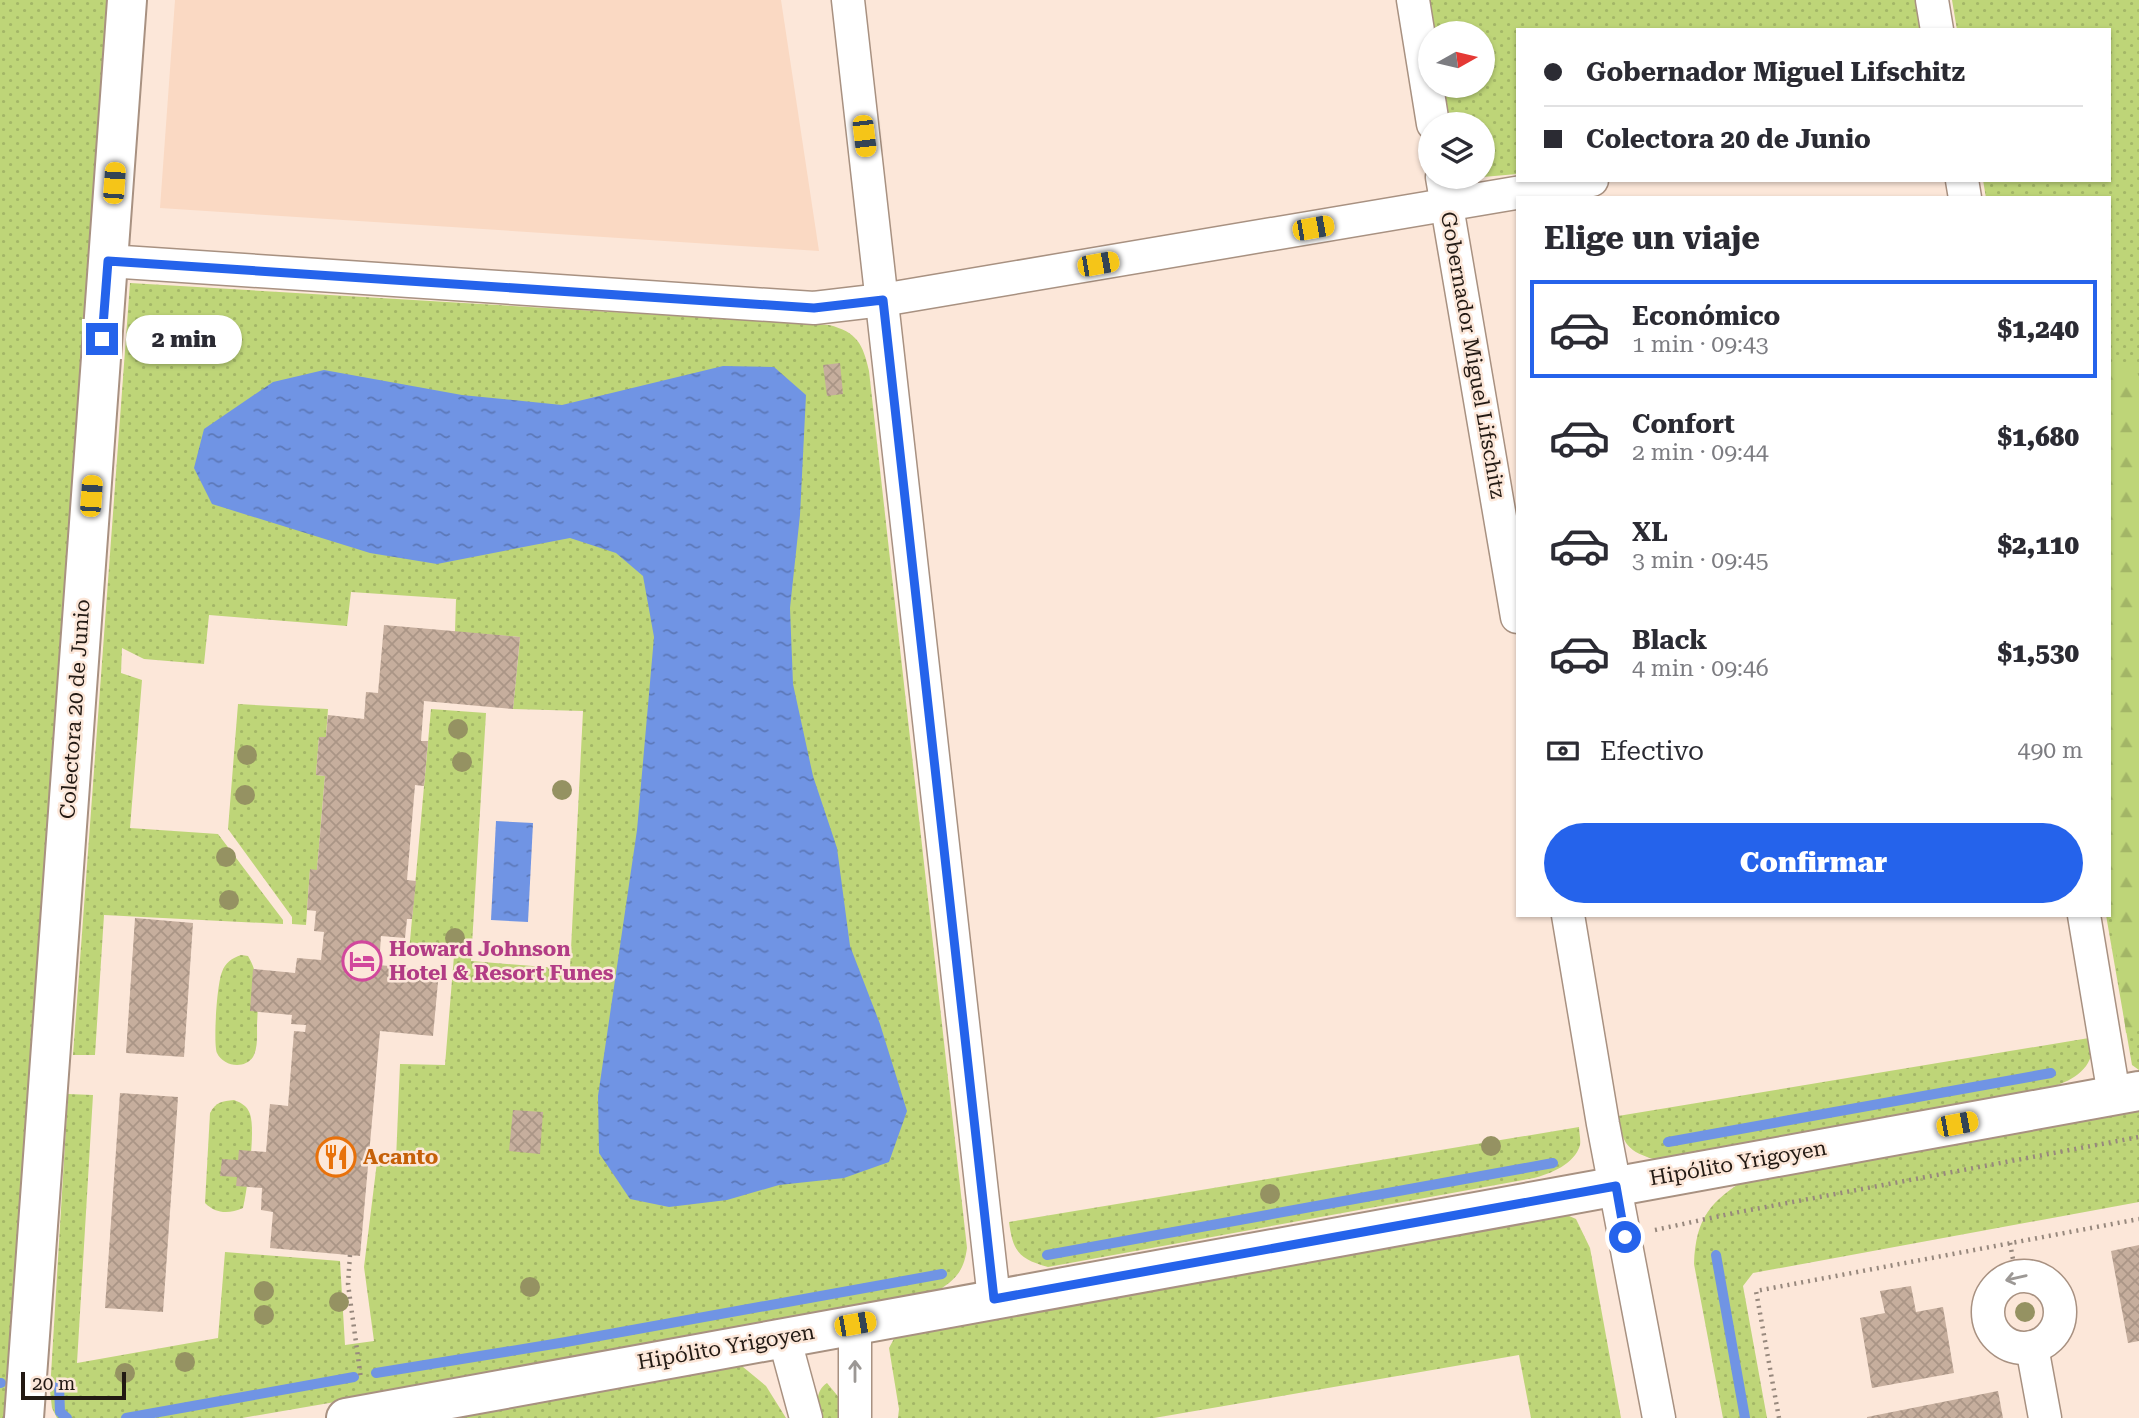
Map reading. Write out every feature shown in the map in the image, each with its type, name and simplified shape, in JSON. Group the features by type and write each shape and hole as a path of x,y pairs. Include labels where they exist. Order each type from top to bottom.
{"main road":[{"name":"Colectora 20 de Junio","path":"24,1418 127,0"},
{"name":"Hipólito Yrigoyen","path":"346,1418 2127,1093"}],"street":[{"path":"848,0 994,1299"},
{"path":"1412,0 1431,112"},
{"path":"1932,0 1937,28"},
{"path":"108,261 814,308 883,300 1445,191 1565,182"},
{"name":"Gobernador Miguel Lifschitz","path":"1445,191 1516,611"},
{"path":"1568,917 1659,1418"},
{"path":"2084,917 2127,1093"},
{"path":"2015,1276 2038,1278 2048,1284 2059,1303 2060,1315 2052,1336 2032,1347 2019,1348 1997,1337 1987,1314 1989,1301 1995,1290 2004,1281 2015,1276"},
{"path":"855,1324 855,1418"},
{"path":"783,1337 806,1418"},
{"path":"2032,1347 2045,1418"}],"path":[{"path":"1625,1237 1734,1213 2139,1137"},
{"path":"1779,1418 1756,1290 2139,1219"},
{"path":"2010,1242 2015,1276"},
{"path":"350,1255 348,1284 356,1344"}],"shaded area":[{"path":"175,0 781,0 819,251 160,208"}],"green space":[{"path":"0,0 127,0 24,1418 0,1418"},
{"path":"1427,0 1920,0 1925,28 1516,28 1516,174 1495,176 1495,112 1446,112 1443,98 1495,98 1495,21 1431,21"},
{"path":"1952,0 2139,0 2139,1070 2132,1065 2106,917 2111,917 2111,196 1986,196 1983,182 2111,182 2111,28 1957,28"},
{"path":"130,283 829,325 846,331 857,340 869,371 967,1248 962,1267 951,1281 939,1290 549,1365 242,1418 57,1418 52,1408 50,1391 68,1094 93,1095 77,1363 218,1338 225,1252 340,1261 345,1345 374,1341 364,1267 377,1162 396,1160 400,1064 445,1065 454,956 409,952 431,709 486,713 471,961 570,969 583,711 513,709 520,637 455,632 456,599 351,592 347,626 209,615 204,664 144,659 122,648 121,673 142,680 130,828 218,834 283,920 283,924 104,915 95,1055 73,1055"},
{"path":"2111,362 2133,364 2139,377 2139,1030 2126,1033 2111,910"},
{"path":"238,704 328,709 326,737 319,737 316,775 325,776 317,870 310,870 306,925 292,924 292,917 228,829"},
{"path":"241,955 248,956 257,981 257,1041 253,1057 244,1064 234,1065 224,1061 217,1053 216,1013 223,969 229,961"},
{"path":"2089,1038 2091,1056 2084,1069 2065,1082 2044,1089 1657,1160 1639,1154 1628,1146 1618,1116"},
{"path":"234,1100 244,1105 250,1114 250,1161 243,1208 223,1212 205,1203 210,1113 220,1103"},
{"path":"2139,1107 2139,1202 1753,1273 1743,1286 1767,1418 1723,1418 1694,1264 1702,1222 1715,1203 1736,1186 1749,1177"},
{"path":"1579,1127 1580,1145 1573,1158 1554,1171 1534,1178 1048,1267 1030,1261 1019,1253 1009,1222"},
{"path":"1560,1212 1576,1219 1590,1248 1621,1418 1531,1418 1519,1355 1154,1418 898,1418 899,1409 889,1348 896,1335"},
{"path":"737,1362 766,1386 786,1418 434,1418"},
{"path":"827,1383 841,1400 845,1418 818,1418 819,1394"}],"water":[{"path":"723,366 774,367 806,395 800,515 790,608 793,684 813,776 837,848 850,946 880,1024 907,1111 889,1162 844,1178 779,1185 727,1200 669,1207 630,1199 599,1153 598,1096 637,830 654,637 643,576 616,553 570,538 437,564 370,553 212,504 194,468 204,429 273,382 324,370 462,395 562,405"},
{"path":"496,821 533,823 528,922 491,920"}],"building":[{"path":"840,363 843,394 827,396 823,365"},
{"path":"384,625 520,637 513,709 424,701 421,741 428,741 424,786 415,785 407,880 416,881 412,919 407,919 405,938 381,936 379,965 439,971 433,1036 380,1031 360,1256 270,1248 273,1212 261,1210 262,1188 236,1186 237,1177 220,1176 222,1159 238,1160 239,1150 266,1152 270,1104 288,1106 294,1031 305,1032 306,1025 291,1024 292,1015 250,1011 253,969 295,973 297,958 321,960 324,932 314,931 316,911 307,910 310,869 317,870 325,776 316,775 319,737 326,737 328,715 364,719 366,692 378,693"},
{"path":"135,918 193,923 184,1057 126,1053"},
{"path":"120,1093 178,1097 163,1312 105,1308"},
{"path":"513,1110 543,1112 540,1154 509,1151"},
{"path":"2139,1245 2139,1341 2128,1343 2111,1251"},
{"path":"1911,1286 1916,1312 1943,1307 1954,1373 1872,1388 1860,1318 1885,1313 1880,1291"},
{"path":"1998,1391 2003,1418 1867,1418 1867,1417"}],"waterway":[{"path":"1668,1142 2051,1073"},
{"path":"1047,1255 1553,1163"},
{"path":"1716,1255 1745,1418"},
{"path":"376,1373 566,1342 942,1274"},
{"path":"126,1418 354,1377"},
{"path":"59,1386 60,1412 67,1418"}],"place":[{"name":"Howard Johnson Hotel & Resort Funes","path":"362,961"},
{"name":"Acanto","path":"336,1157"}],"route":[{"path":"102,339 108,261 814,308 883,300 994,1299 1616,1186 1625,1237"}]}
